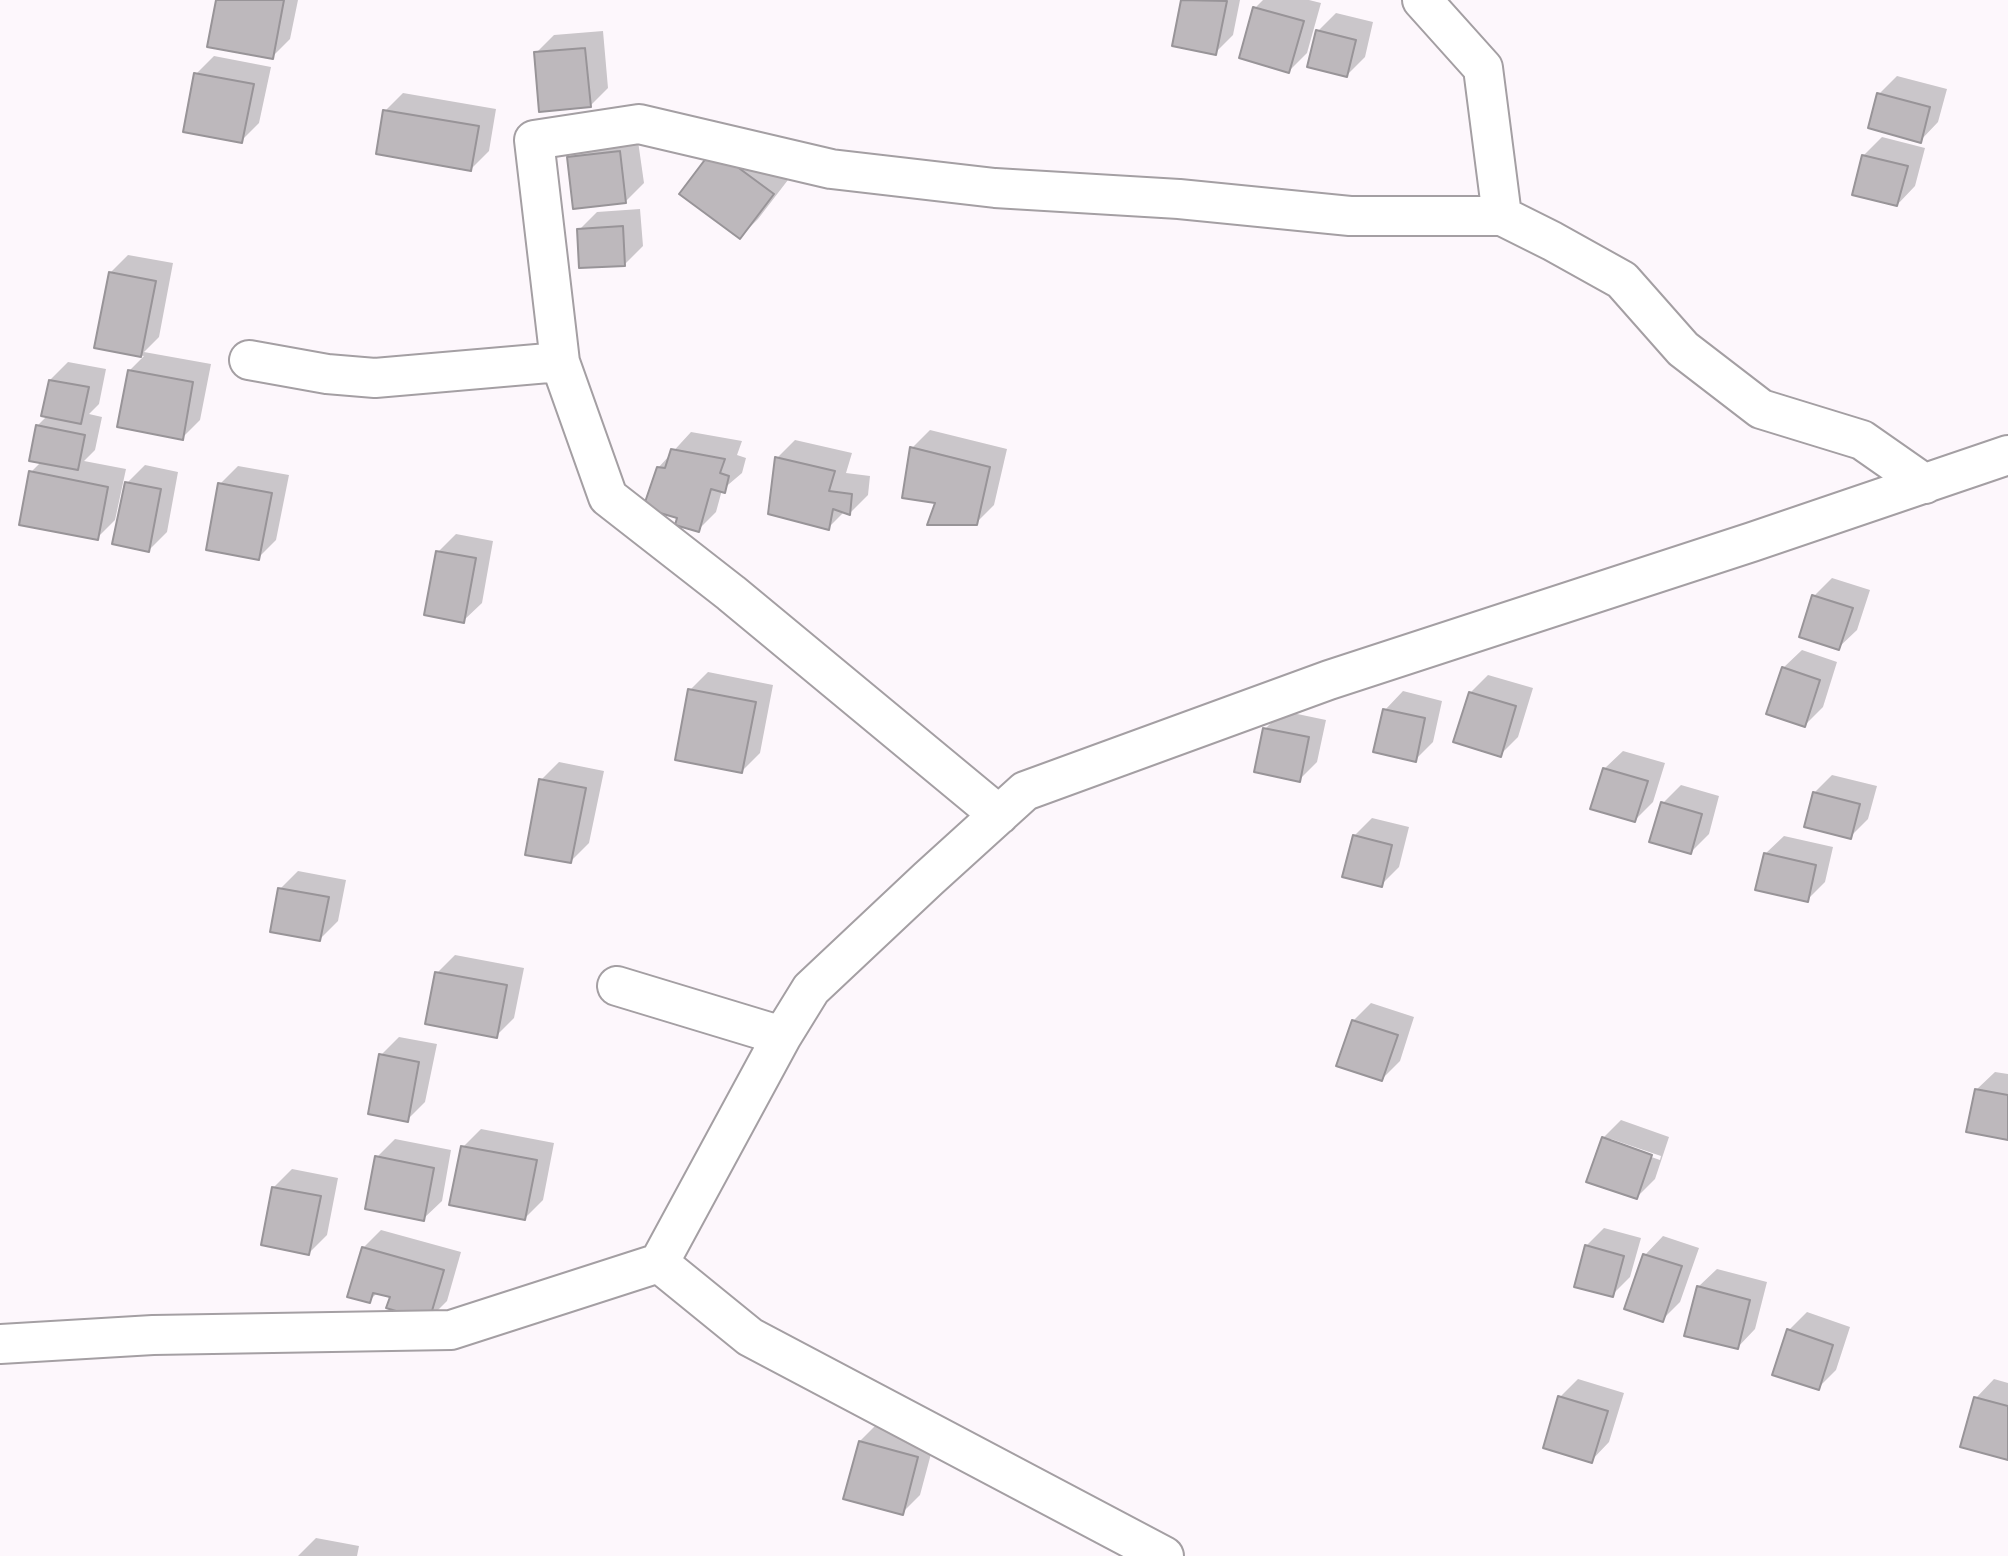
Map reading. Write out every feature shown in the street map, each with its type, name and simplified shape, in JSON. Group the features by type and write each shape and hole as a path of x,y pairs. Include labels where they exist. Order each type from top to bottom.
{"street":[{"path":"1422,0 1483,68 1502,216"},
{"path":"999,815 731,593 608,497 560,362 534,140 639,124 831,169 995,188 1179,199 1350,216 1502,216 1622,280 1683,349 1761,409 1862,440 1925,484"},
{"path":"249,360 327,374 375,378 560,362"},
{"path":"0,1344 153,1335 451,1330 659,1263 782,1036 811,989 1026,791 1329,680 2008,455"},
{"path":"617,986 782,1036"},
{"path":"659,1263 750,1337 1164,1556"}],"building":[{"path":"216,0 284,0 273,59 207,47"},
{"path":"1181,0 1227,1 1216,55 1172,46"},
{"path":"1253,7 1304,21 1289,73 1239,58"},
{"path":"1316,30 1356,40 1347,77 1307,67"},
{"path":"585,48 591,107 539,112 534,52"},
{"path":"194,73 254,84 242,143 183,132"},
{"path":"1877,93 1930,107 1921,143 1868,128"},
{"path":"383,110 479,126 471,171 376,154"},
{"path":"713,149 774,194 740,239 679,194"},
{"path":"620,151 626,203 573,209 567,157"},
{"path":"1862,155 1908,166 1897,206 1852,195"},
{"path":"623,226 625,266 579,268 577,229"},
{"path":"109,272 156,281 141,357 94,348"},
{"path":"128,370 193,382 183,440 117,427"},
{"path":"49,380 89,387 81,424 41,416"},
{"path":"36,425 85,435 78,470 29,461"},
{"path":"910,447 990,467 977,525 927,525 935,503 902,498"},
{"path":"671,449 725,459 720,473 729,476 725,493 711,489 699,532 675,525 677,518 643,508 657,467 665,468"},
{"path":"775,457 835,471 829,491 852,494 850,515 833,509 829,530 768,514"},
{"path":"29,471 108,487 98,540 19,525"},
{"path":"125,482 161,489 149,552 112,544"},
{"path":"218,483 272,493 259,560 206,550"},
{"path":"436,551 476,558 464,623 424,615"},
{"path":"1812,595 1853,608 1839,650 1799,637"},
{"path":"1782,667 1820,680 1805,727 1766,714"},
{"path":"688,689 756,702 742,773 675,760"},
{"path":"1469,692 1516,706 1501,757 1453,742"},
{"path":"1383,709 1425,718 1416,762 1373,752"},
{"path":"1263,728 1309,737 1300,782 1254,772"},
{"path":"1603,768 1648,781 1635,822 1590,809"},
{"path":"539,779 586,788 571,863 525,855"},
{"path":"1813,792 1860,804 1851,839 1804,827"},
{"path":"1661,802 1702,814 1691,854 1649,842"},
{"path":"1353,835 1392,845 1382,887 1342,877"},
{"path":"1764,853 1816,865 1808,902 1755,890"},
{"path":"278,888 329,897 320,941 270,932"},
{"path":"435,972 507,985 497,1038 425,1024"},
{"path":"1352,1020 1398,1035 1382,1081 1336,1066"},
{"path":"379,1054 419,1062 408,1122 368,1114"},
{"path":"1975,1089 2008,1095 2008,1140 1966,1132"},
{"path":"1602,1137 1652,1155 1637,1199 1586,1182"},
{"path":"461,1146 537,1160 525,1220 449,1205"},
{"path":"375,1156 434,1168 424,1221 365,1209"},
{"path":"272,1187 321,1196 309,1255 261,1245"},
{"path":"1585,1245 1624,1256 1613,1297 1574,1287"},
{"path":"362,1247 444,1270 429,1321 386,1308 390,1297 373,1293 370,1303 347,1297"},
{"path":"1643,1254 1682,1266 1663,1322 1624,1309"},
{"path":"1697,1286 1750,1300 1738,1349 1684,1336"},
{"path":"1787,1329 1833,1345 1819,1390 1772,1375"},
{"path":"1558,1396 1608,1411 1592,1463 1543,1448"},
{"path":"1974,1397 2008,1406 2008,1460 1960,1447"},
{"path":"859,1441 918,1457 903,1515 843,1499"}]}
